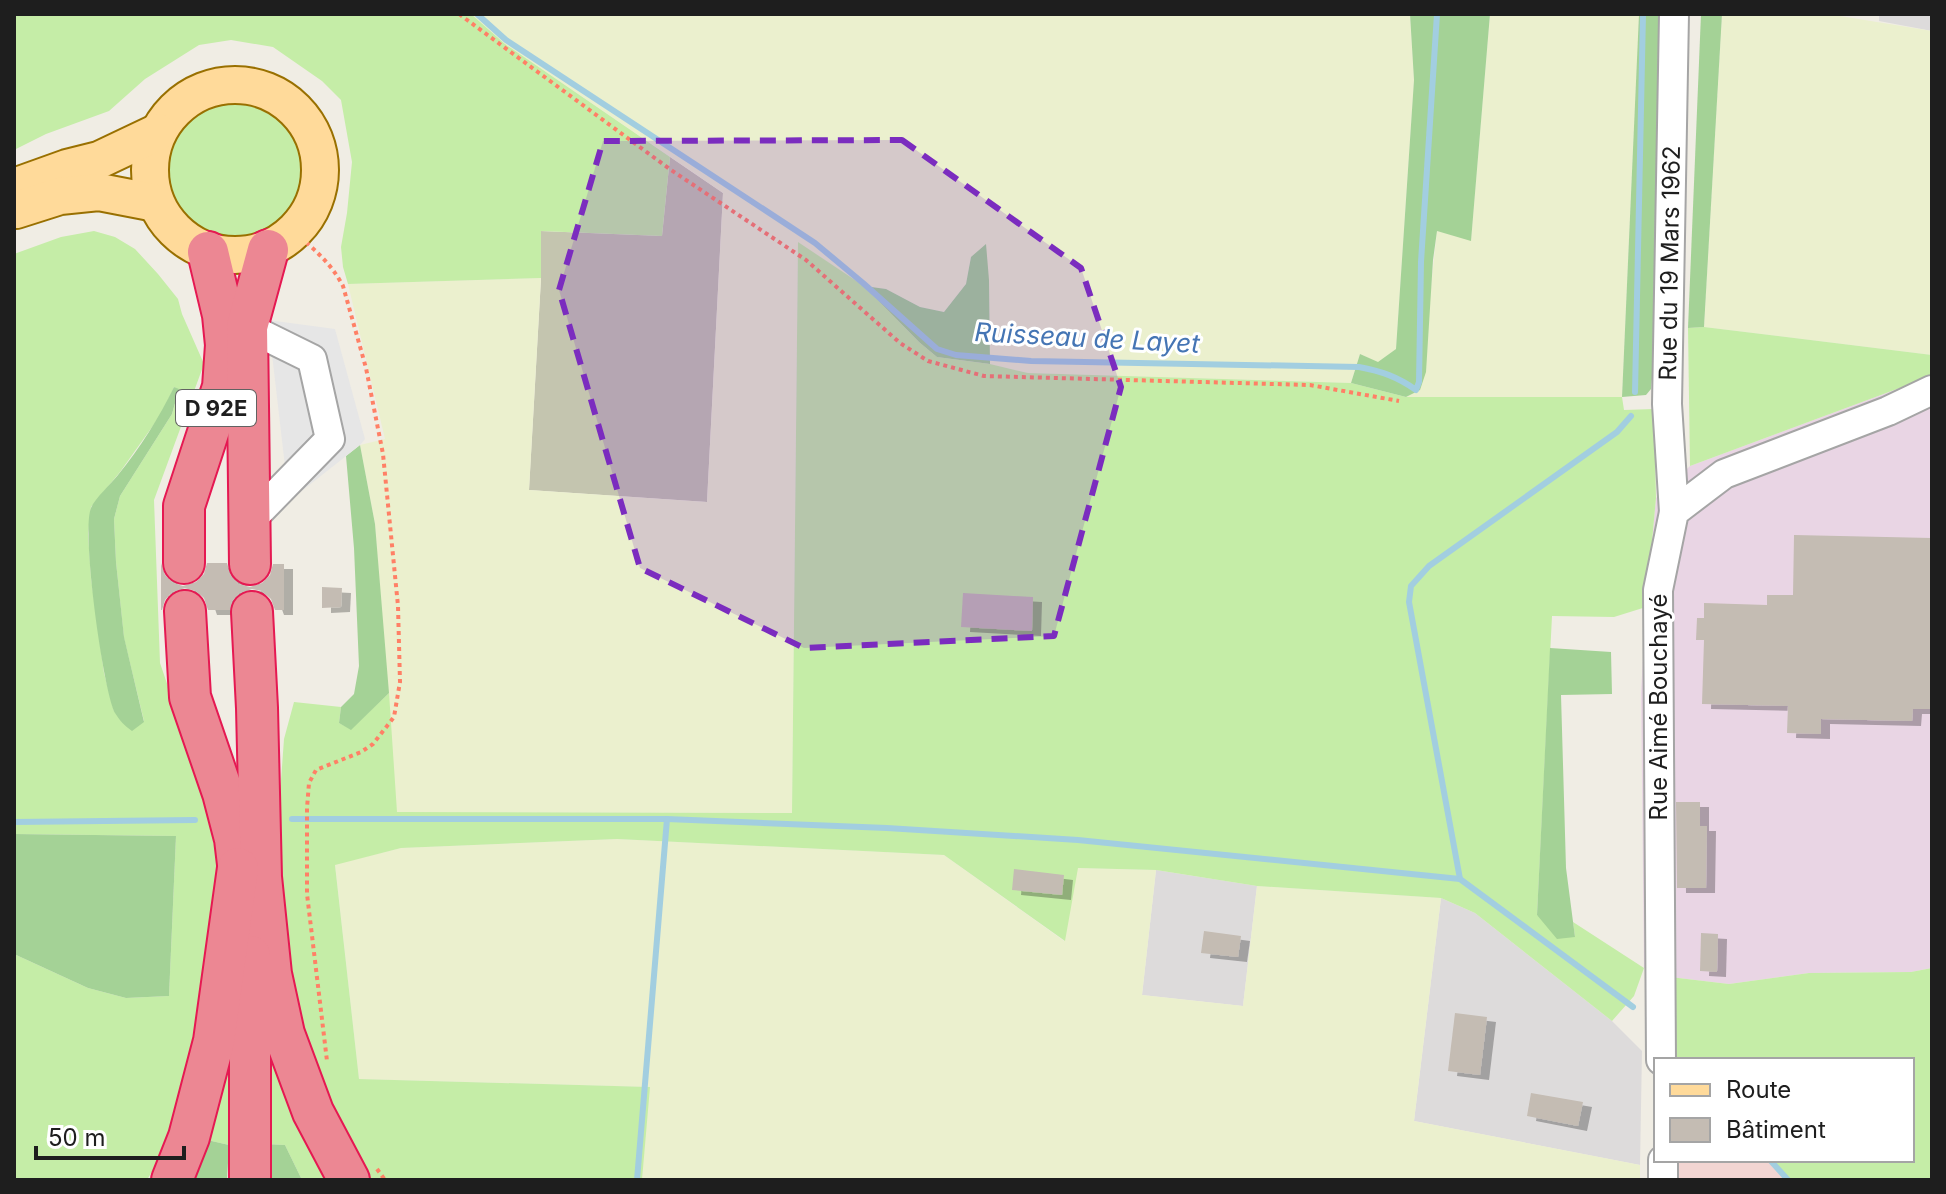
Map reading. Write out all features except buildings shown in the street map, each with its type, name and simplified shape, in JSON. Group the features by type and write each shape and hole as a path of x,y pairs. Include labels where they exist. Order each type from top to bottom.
{"highway":[{"name":"D 92E","path":"250,564 247,327 281,241"},
{"name":"D 92E","path":"184,563 184,506 223,387 226,345 223,315 208,252"},
{"path":"185,611 190,697 223,793 235,839 249,873 284,1034 313,1112 360,1170"},
{"path":"250,1180 249,873 257,708 252,612"},
{"path":"172,1180 189,1137 214,1041 249,873"}],"main road":[{"path":"237,84 262,89 285,100 303,117 320,155 319,192 306,218 281,241 237,256 208,252 175,231 156,203 150,183 151,150 158,132 183,102 214,87 237,84"},
{"path":"14,187 99,160 158,132"},
{"path":"14,210 60,196 99,192 156,203"}],"street":[{"name":"Rue du 19 Mars 1962","path":"1674,14 1667,404 1674,512"},
{"path":"247,327 312,359 330,439 248,523"},
{"path":"1674,512 1724,474 1888,411 1932,390"},
{"name":"Rue Aimé Bouchayé","path":"1661,1053 1658,590 1674,512"}],"path":[{"path":"459,14 671,170 806,260 900,343 928,361 984,376 1310,385 1399,401"},
{"path":"281,241 320,254 343,286 366,368 383,454 398,606 400,682 394,717 373,744 316,770 309,783 307,894 330,1072"},
{"path":"360,1170 385,1180"}],"highlighted area":[{"path":"902,140 1081,268 1121,387 1054,636 804,648 640,568 559,290 603,141"}],"shaded area":[{"path":"471,14 1410,14 1414,80 1396,349 1378,363 1360,354 1351,383 1028,373 990,364 989,280 971,257 966,284 944,312 920,307 886,289 864,286 798,243 792,813 396,812 375,524 360,445 385,439 348,284 541,278 529,490 707,502 723,193 505,44"},
{"path":"1490,14 1639,14 1622,397 1406,397 1420,390 1437,231 1471,240"},
{"path":"1722,14 1828,14 1932,31 1932,355 1704,327"},
{"path":"1879,14 1932,14 1932,31 1879,21"},
{"path":"670,157 723,193 707,502 529,490 541,279 540,231 662,236"},
{"path":"268,320 335,329 365,439 289,501"},
{"path":"1932,376 1932,968 1911,972 1809,973 1729,984 1670,977 1644,968 1641,692 1656,498 1690,466"},
{"path":"617,839 944,855 1064,941 1077,868 1156,870 1142,995 1243,1006 1257,886 1441,898 1414,1121 1640,1165 1640,1180 642,1180 649,1087 359,1079 335,864 401,848"},
{"path":"1156,870 1257,886 1243,1006 1142,995"},
{"path":"1441,898 1475,913 1612,1021 1642,1051 1640,1165 1414,1121"},
{"path":"1674,1162 1770,1162 1786,1180 1675,1180"}],"green space":[{"path":"14,14 471,14 505,44 670,157 662,236 541,231 541,278 348,284 341,247 352,162 341,100 322,81 273,47 231,40 199,45 145,79 109,111 46,134 14,150"},
{"path":"1410,14 1490,14 1471,241 1437,231 1426,372 1420,390 1406,397 1351,383 1360,354 1378,362 1396,349 1414,80"},
{"path":"1639,14 1664,14 1652,379 1651,389 1646,395 1622,397"},
{"path":"1701,14 1722,14 1704,327 1688,328"},
{"path":"234,102 260,107 282,122 297,144 302,170 297,196 282,218 260,233 234,238 208,233 186,218 171,196 166,170 171,144 186,122 208,107"},
{"path":"94,231 115,237 135,249 178,299 204,364 154,500 160,663 205,795 219,872 206,1002 164,1151 147,1180 14,1180 14,954 88,988 126,998 169,996 176,836 14,834 14,254 61,237","holes":["174,387 179,390 172,414 120,496 114,519 124,638 144,721 114,711 104,673 88,534 91,507 162,413"]},
{"path":"798,242 864,286 937,357 1028,373 1351,383 1406,397 1622,397 1624,410 1654,409 1656,498 1646,607 1614,617 1552,616 1537,915 1575,937 1573,922 1644,968 1634,996 1612,1021 1475,913 1441,898 1257,886 1156,870 1078,868 1065,941 944,855 617,839 401,848 335,865 359,1079 650,1087 642,1180 368,1180 324,1102 291,1009 276,850 284,739 294,702 341,707 339,723 351,729 389,693 397,812 792,813"},
{"path":"986,244 990,364 937,357 864,286 886,289 920,307 944,312 966,284 971,257"},
{"path":"1704,327 1932,355 1932,376 1690,466 1688,328"},
{"path":"174,387 179,389 172,414 120,496 114,519 124,637 144,722 132,731 115,713 105,674 91,577 89,523 93,504 141,443"},
{"path":"360,445 375,524 389,693 351,730 339,723 341,707 354,694 359,666 346,456"},
{"path":"1550,648 1611,652 1612,694 1561,695 1566,868 1575,937 1557,939 1537,915"},
{"path":"14,834 176,836 169,996 126,998 88,988 14,954"},
{"path":"1932,968 1932,1180 1786,1180 1770,1162 1914,1162 1914,1058 1673,1058 1670,977 1729,984 1809,973 1911,972"},
{"path":"235,1038 229,1145 203,1139"},
{"path":"269,1042 342,1180 302,1180 285,1145 265,1144"},
{"path":"203,1139 229,1145 227,1180 192,1180"},
{"path":"265,1144 285,1145 302,1180 265,1180"}],"waterway":[{"name":"Ruisseau de Layet","path":"477,14 506,40 815,243 937,349 956,355 1031,361 1359,367 1389,375 1416,390 1419,382 1421,262 1437,14"},
{"path":"1635,392 1643,14"},
{"path":"1460,879 1409,602 1411,586 1429,566 1617,432 1631,416"},
{"path":"292,819 667,819 887,828 1078,840 1460,879"},
{"path":"637,1180 667,819"},
{"path":"14,822 195,820"},
{"name":"Ruisseau de Layet","path":"1460,879 1633,1007"},
{"name":"Ruisseau de Layet","path":"1772,1162 1788,1180"}]}
